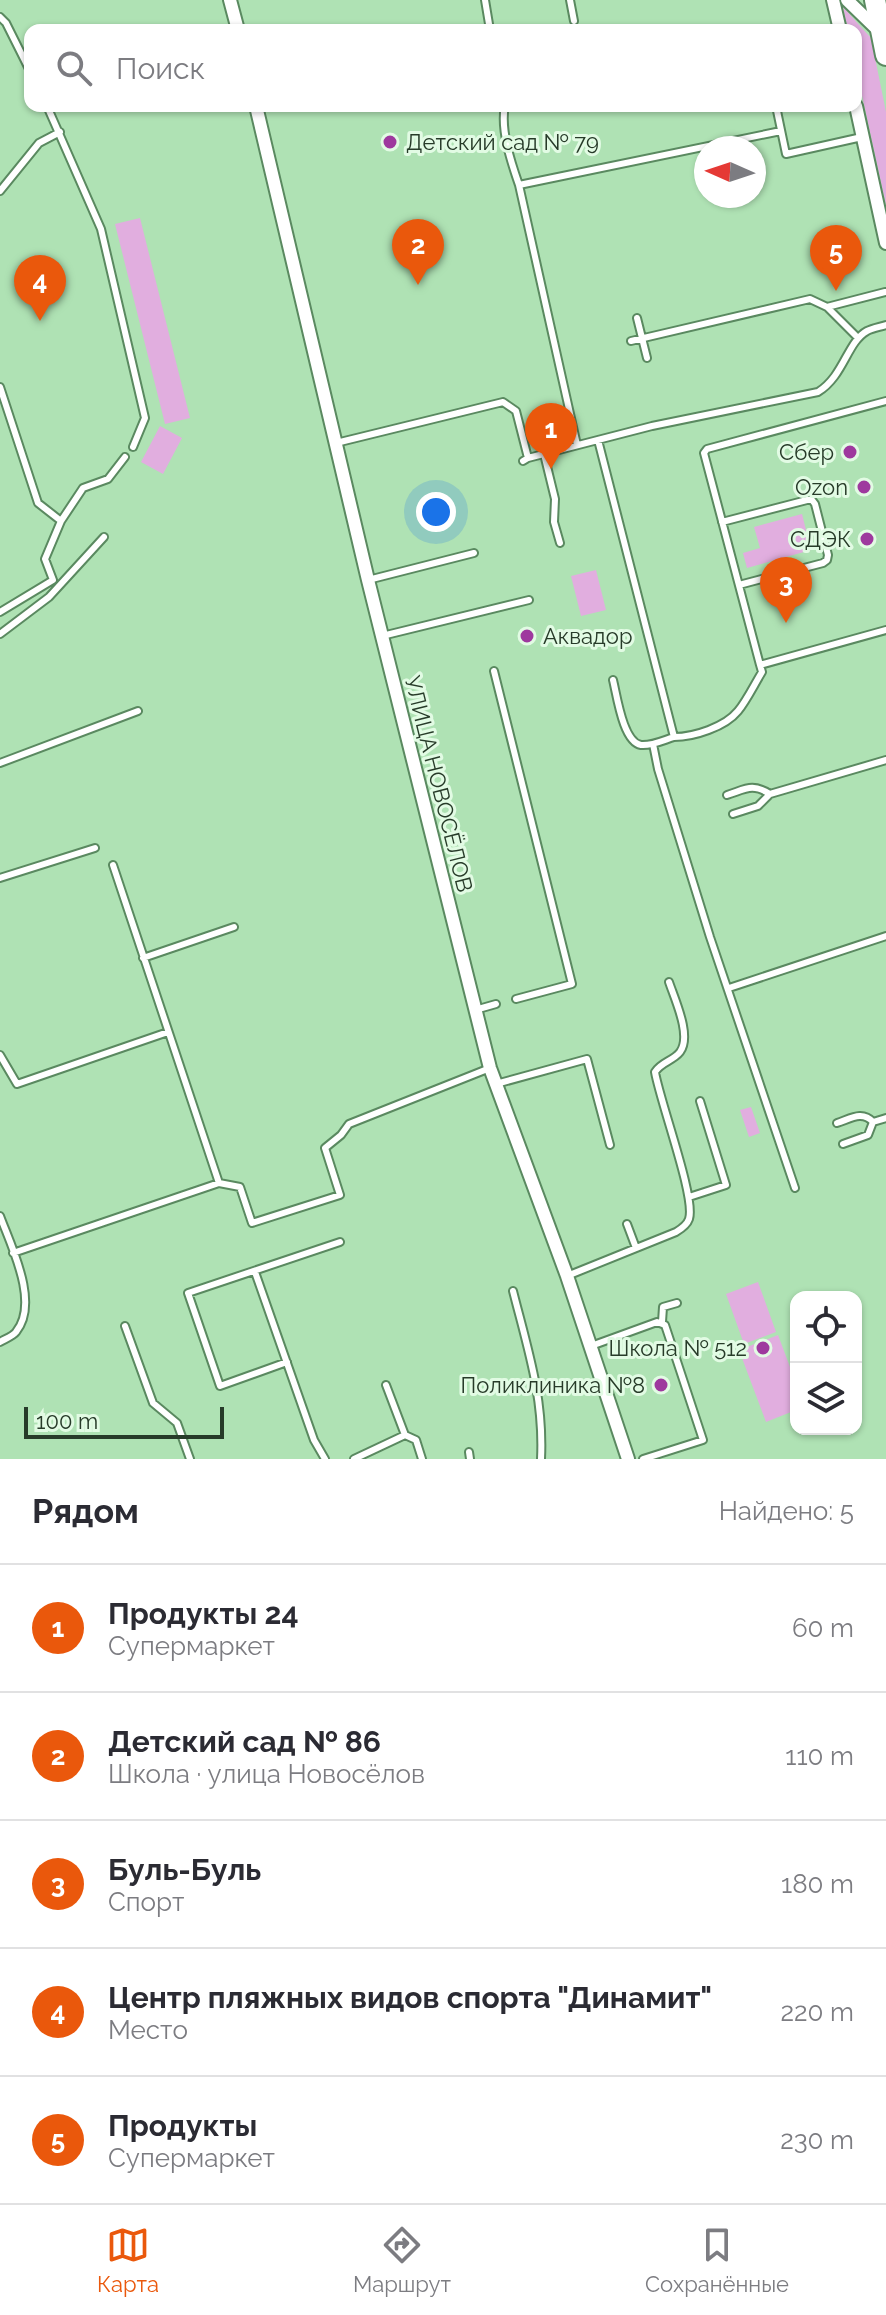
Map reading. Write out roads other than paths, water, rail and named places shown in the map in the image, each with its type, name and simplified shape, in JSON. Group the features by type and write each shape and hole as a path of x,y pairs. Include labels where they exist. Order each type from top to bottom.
{"main road":[{"path":"875,0 886,55"}],"street":[{"path":"230,0 236,24"},
{"path":"833,0 839,24"},
{"path":"847,0 881,34"},
{"name":"УЛИЦА НОВОСЁЛОВ","path":"257,112 368,580 490,1068 567,1276 628,1459"},
{"path":"857,112 886,243"}],"lane":[{"path":"485,0 489,24"},
{"path":"570,0 574,21"},
{"path":"0,17 24,59"},
{"path":"50,112 101,229 145,418 133,447"},
{"path":"504,112 513,169 577,445"},
{"path":"777,112 786,154 862,137"},
{"path":"519,185 781,131"},
{"path":"0,191 39,143 60,132"},
{"path":"827,307 885,292"},
{"path":"631,341 810,299 827,307 858,338"},
{"path":"637,318 647,358"},
{"path":"335,443 503,402 516,411 526,460 652,426 818,392 836,378 858,338 886,325"},
{"path":"0,387 38,503 61,521"},
{"path":"613,680 626,730 632,740 641,745 683,737 727,721 738,711 762,672 704,453 707,449 886,401"},
{"path":"598,440 674,737"},
{"path":"544,454 555,499 554,522 560,543"},
{"path":"0,612 53,580 45,559 61,521 83,488 108,479 125,457"},
{"path":"722,522 812,500 825,542 828,555 823,563 739,585"},
{"path":"0,634 49,597 104,537"},
{"path":"368,580 474,553"},
{"path":"382,636 529,600"},
{"path":"760,665 886,630"},
{"path":"494,671 572,984 516,999"},
{"path":"0,763 138,711"},
{"path":"653,744 710,937 795,1188"},
{"path":"733,814 758,806 770,794 886,760"},
{"path":"727,795 753,787 770,794"},
{"path":"0,878 95,848"},
{"path":"113,865 219,1183"},
{"path":"143,958 234,927"},
{"path":"729,988 886,936"},
{"path":"567,1276 684,1226 689,1219 689,1197 655,1072 678,1055 686,1038 669,982"},
{"path":"475,1010 496,1004"},
{"path":"0,1055 17,1084 168,1032"},
{"path":"496,1084 587,1059 610,1145"},
{"path":"13,1253 219,1183 240,1187 252,1223 340,1195 325,1148 349,1124 490,1068"},
{"path":"689,1197 726,1185 700,1101"},
{"path":"837,1123 861,1115 873,1122"},
{"path":"873,1122 886,1118"},
{"path":"843,1144 868,1135 873,1122"},
{"path":"0,1216 23,1280 26,1299 23,1318 15,1334 0,1342"},
{"path":"627,1224 636,1248"},
{"path":"287,1362 220,1386 188,1293 340,1242"},
{"path":"255,1272 314,1440 325,1459"},
{"path":"513,1291 539,1392 541,1459"},
{"path":"643,1459 703,1440 662,1322 663,1307 677,1303"},
{"path":"591,1346 662,1322"},
{"path":"125,1326 153,1403 177,1423 190,1459"},
{"path":"386,1385 405,1435 416,1440 422,1459"},
{"path":"354,1459 405,1435"}],"place":[{"name":"Детский сад № 79","path":"390,142"},
{"name":"Детский сад № 86","path":"418,285"},
{"name":"Продукты","path":"836,291"},
{"name":"Центр пляжных видов спорта \"Динамит\"","path":"40,321"},
{"name":"Сбер","path":"850,452"},
{"name":"Продукты 24","path":"551,469"},
{"name":"Ozon","path":"864,487"},
{"name":"СДЭК","path":"867,539"},
{"name":"Буль-Буль","path":"786,623"},
{"name":"Аквадор","path":"527,636"},
{"name":"Школа № 512","path":"763,1348"},
{"name":"Поликлиника №8","path":"661,1385"}]}
